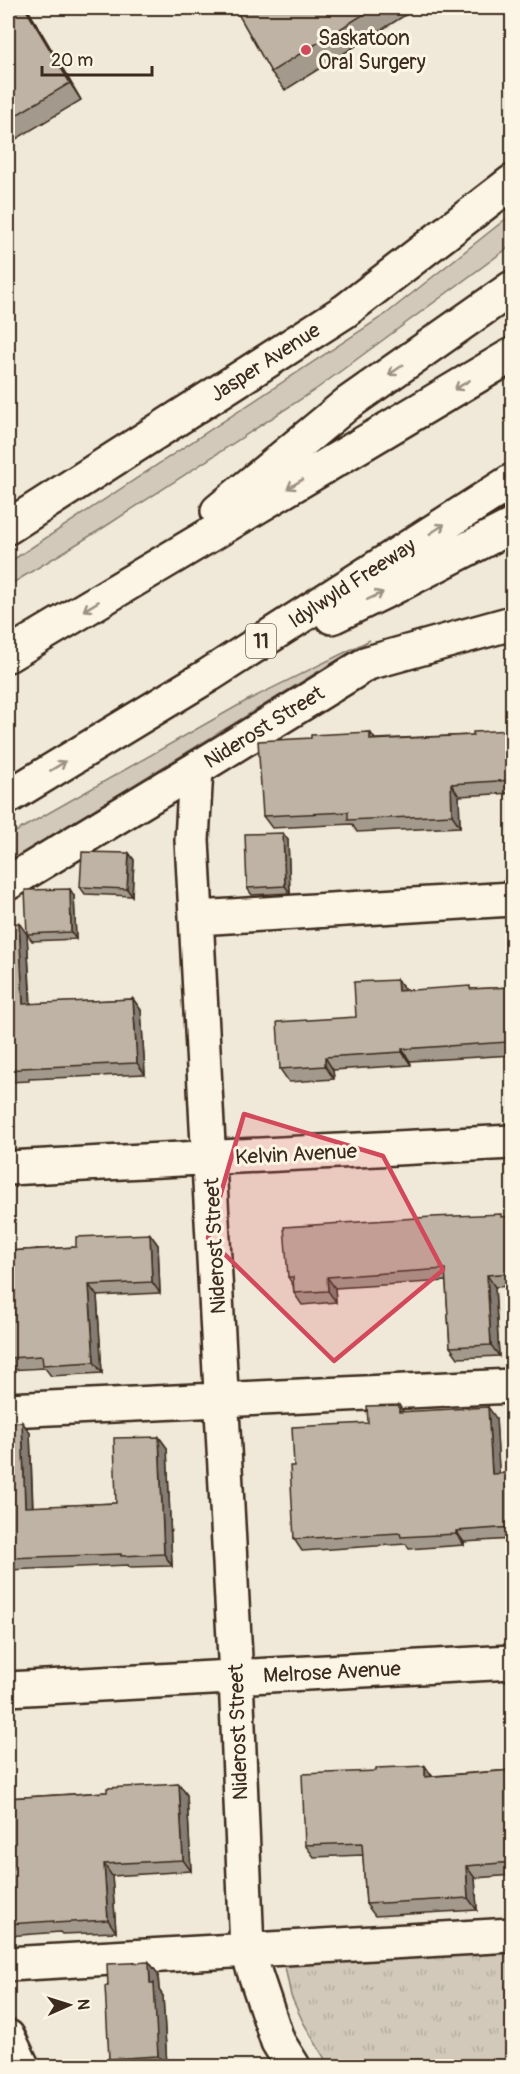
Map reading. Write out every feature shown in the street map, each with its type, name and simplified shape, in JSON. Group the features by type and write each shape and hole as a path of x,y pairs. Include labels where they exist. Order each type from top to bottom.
{"main road":[{"name":"Jasper Avenue","path":"8,527 345,311 513,182"},
{"path":"136,579 347,404 513,288"},
{"path":"8,655 513,355"},
{"name":"Idylwyld Freeway","path":"8,797 208,675 513,481"},
{"path":"208,675 388,590 513,526"},
{"name":"Niderost Street","path":"292,2067 278,2042 247,1950 236,1677 198,918 192,840 196,769 368,663 513,623"},
{"path":"8,883 196,769"},
{"path":"198,918 513,899"},
{"name":"Kelvin Avenue","path":"8,1168 513,1142"},
{"path":"8,1410 513,1386"},
{"name":"Melrose Avenue","path":"8,1689 513,1662"},
{"path":"8,1964 513,1935"},
{"path":"8,2037 22,2067"}],"highlighted area":[{"path":"244,1114 383,1156 443,1270 334,1361 208,1238"}],"green space":[{"path":"512,214 512,245 315,390 103,528 8,586 8,563 386,314"},
{"path":"370,640 8,862 8,836 246,701"},
{"path":"512,1949 512,2066 329,2066 303,2022 291,1996 284,1962"}],"building":[{"path":"8,8 25,8 70,83 8,120"},
{"path":"235,8 374,8 271,72"},
{"path":"513,730 513,780 451,784 452,815 348,820 348,812 263,816 258,741 370,732 370,740 473,735 473,732"},
{"path":"283,833 285,886 247,888 245,834"},
{"path":"82,852 129,853 127,889 80,887"},
{"path":"70,889 71,932 27,934 25,890"},
{"path":"19,923 23,1004 133,999 137,1063 8,1070 8,924"},
{"path":"397,980 398,991 470,986 470,989 513,987 513,1045 508,1045 508,1042 402,1049 402,1052 325,1057 325,1066 280,1069 277,1022 356,1017 354,982"},
{"path":"501,1214 501,1217 513,1216 513,1273 487,1275 491,1345 450,1347 445,1269 327,1277 328,1291 294,1293 293,1277 288,1277 284,1227"},
{"path":"150,1234 152,1282 89,1285 94,1362 43,1365 42,1356 8,1358 8,1251 76,1247 76,1237"},
{"path":"399,1405 399,1412 488,1407 492,1474 513,1473 513,1527 456,1531 456,1534 401,1537 400,1533 294,1539 290,1466 294,1466 292,1427 368,1423 367,1406"},
{"path":"22,1422 25,1507 116,1503 114,1438 159,1437 164,1554 8,1558 8,1423"},
{"path":"425,1766 425,1777 512,1770 511,1767 513,1767 513,1862 466,1866 468,1898 366,1904 362,1843 305,1845 302,1774 376,1771 376,1768"},
{"path":"179,1784 183,1860 104,1864 108,1920 8,1924 8,1798 107,1792 107,1788"},
{"path":"149,1962 150,1983 154,1983 158,2056 109,2059 105,1986 108,1986 107,1964"}],"place":[{"name":"Saskatoon Oral Surgery","path":"306,50"}]}
